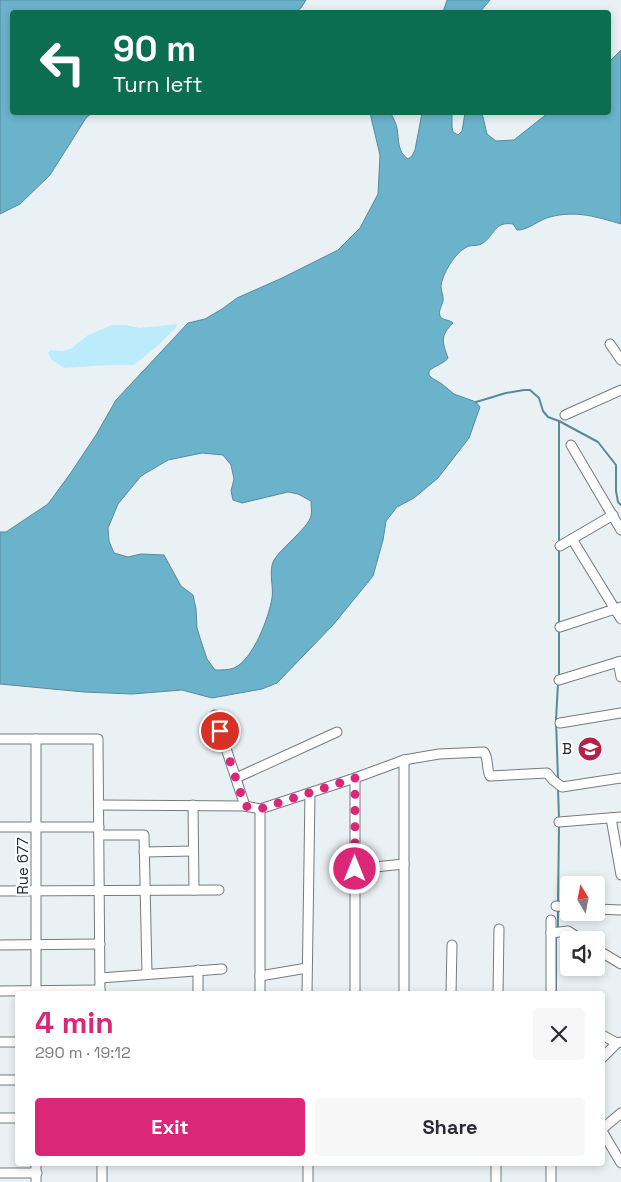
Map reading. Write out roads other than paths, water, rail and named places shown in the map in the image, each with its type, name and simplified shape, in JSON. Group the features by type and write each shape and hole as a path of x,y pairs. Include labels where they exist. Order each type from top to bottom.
{"street":[{"path":"610,344 621,360"},
{"path":"565,415 621,390"},
{"path":"571,445 621,530"},
{"path":"560,546 612,515"},
{"path":"572,539 618,608 621,619"},
{"path":"560,627 618,608"},
{"path":"559,680 620,661 621,677"},
{"path":"560,723 621,713"},
{"path":"215,715 245,806"},
{"path":"236,778 337,732"},
{"path":"0,739 98,739 100,991"},
{"name":"Rue 677","path":"36,739 36,991"},
{"path":"99,805 245,806 260,809 404,760 438,754 484,752 490,776 542,772 547,773 559,784 621,778"},
{"path":"404,760 404,991"},
{"path":"355,778 355,991"},
{"path":"307,991 310,793"},
{"path":"193,806 194,890"},
{"path":"260,809 260,991"},
{"path":"559,822 616,818 621,875"},
{"path":"0,827 36,827 144,835 147,974"},
{"path":"144,852 193,851"},
{"path":"355,869 404,864"},
{"path":"0,891 219,890"},
{"path":"556,906 560,906"},
{"path":"605,909 621,910"},
{"path":"552,920 552,991"},
{"path":"498,991 499,929"},
{"path":"551,932 560,931"},
{"path":"0,945 100,944"},
{"path":"451,991 452,945"},
{"path":"605,954 621,964"},
{"path":"260,976 308,968"},
{"path":"198,970 198,991"},
{"path":"100,978 198,970 222,970"},
{"path":"0,991 15,991"},
{"path":"605,1036 619,1042 605,1055"},
{"path":"0,1042 15,1042"},
{"path":"0,1080 15,1080"},
{"path":"605,1127 621,1113"},
{"path":"0,1118 15,1118"},
{"path":"605,1135 621,1163"},
{"path":"102,1166 102,1182"},
{"path":"308,1166 308,1182"},
{"path":"496,1166 496,1182"},
{"path":"551,1182 555,1166"},
{"path":"0,1172 36,1173"}],"waterway":[{"path":"476,402 506,393 530,390 539,398 543,411 548,417 598,442 616,465 616,491 618,502 621,505"},
{"path":"559,421 559,544"},
{"path":"559,548 559,624"},
{"path":"559,628 559,676"},
{"path":"558,683 556,720 558,779"},
{"path":"558,788 559,819"},
{"path":"558,904 559,826"},
{"path":"558,908 558,928"},
{"path":"556,936 556,991"},
{"path":"555,1166 555,1180"}],"place":[{"name":"B","path":"590,749"}]}
